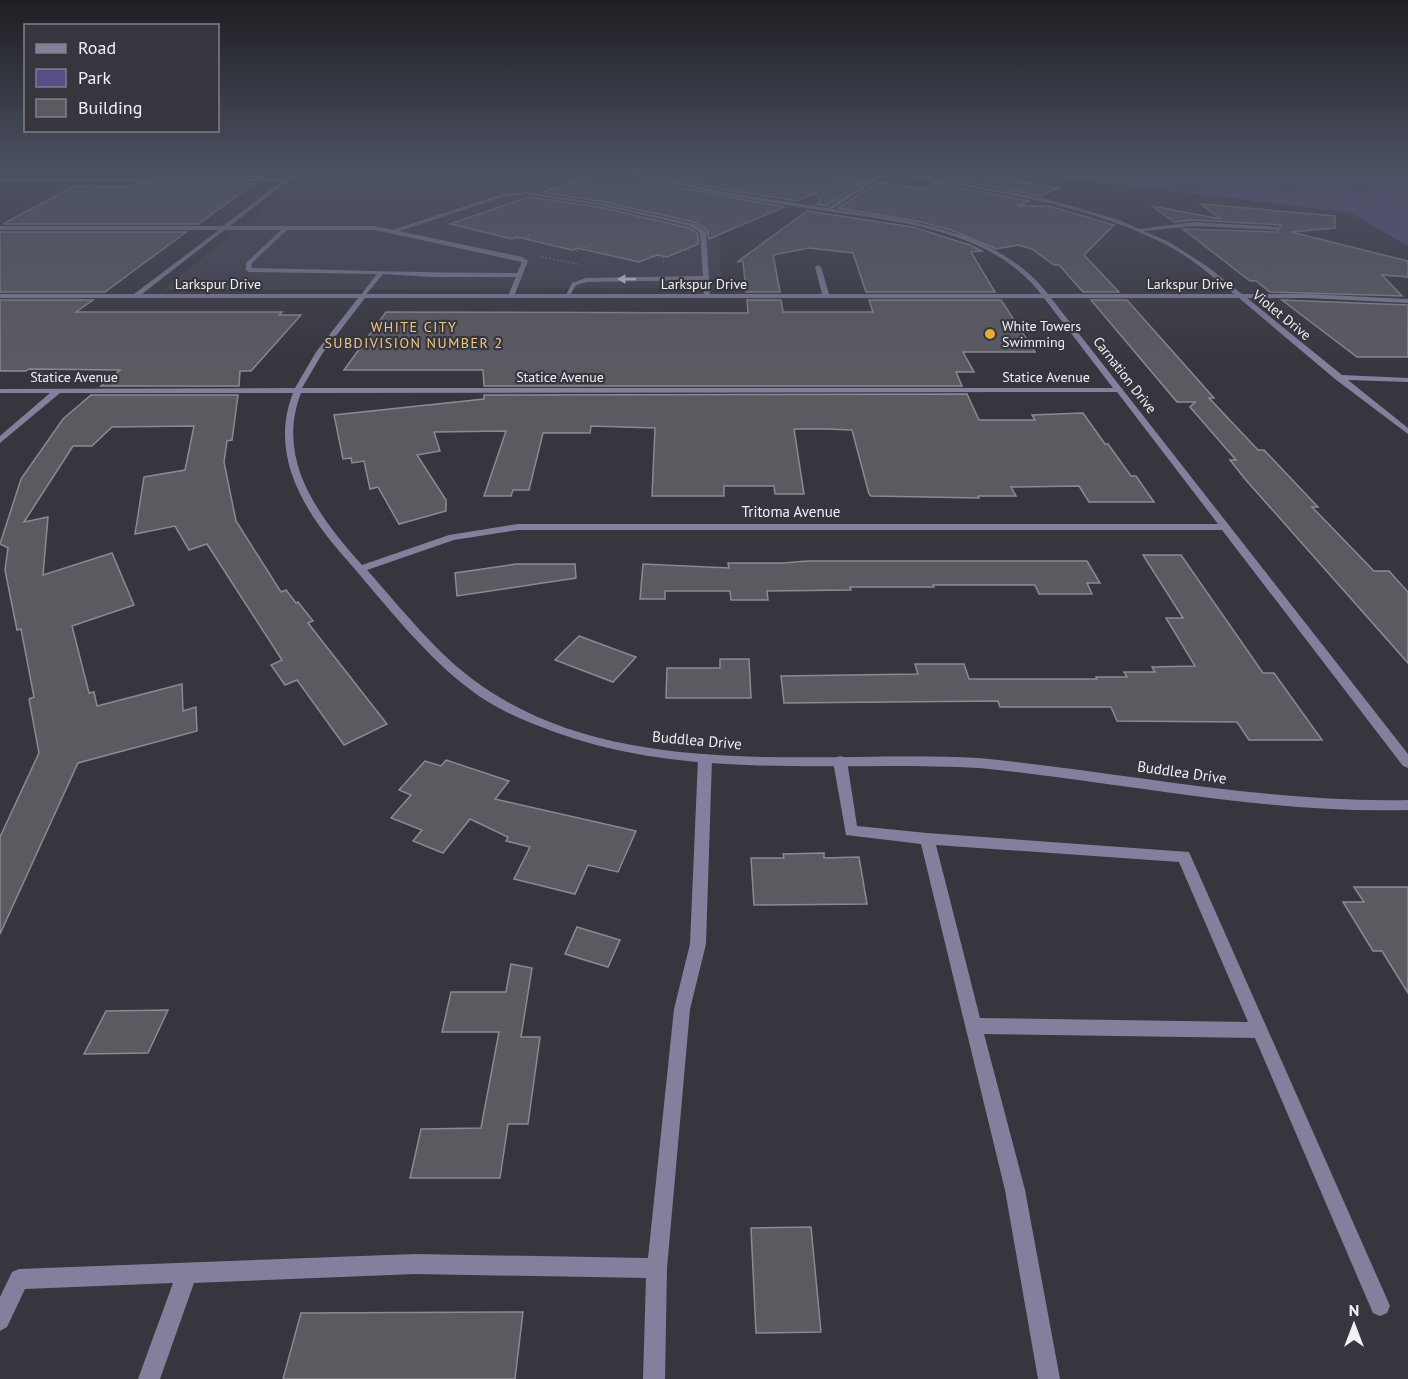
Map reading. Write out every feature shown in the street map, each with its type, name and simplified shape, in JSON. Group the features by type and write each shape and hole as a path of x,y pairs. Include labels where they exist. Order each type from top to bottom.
{"street":[{"path":"136,296 213,236"},
{"path":"277,236 248,264 249,270 520,275"},
{"path":"421,236 525,261 512,296"},
{"path":"703,236 707,296"},
{"name":"Carnation Drive","path":"952,236 970,242 1013,263 1029,276 1227,527 1408,763"},
{"name":"Violet Drive","path":"1151,236 1186,254 1408,432"},
{"path":"818,267 826,296"},
{"name":"Buddlea Drive","path":"381,272 321,352 298,390 290,417 289,447 296,479 321,523 360,568 443,661 491,698 533,719 589,739 646,752 705,759 976,763 1064,772 1296,803 1408,805"},
{"path":"567,296 574,284 586,280 706,279"},
{"name":"Larkspur Drive","path":"0,296 1319,296 1408,301"},
{"path":"1338,377 1408,380"},
{"path":"0,440 58,390"},
{"name":"Statice Avenue","path":"0,391 1120,390"},
{"name":"Tritoma Avenue","path":"360,568 452,537 518,527 1227,527"},
{"path":"654,1379 657,1268 682,1009 698,944 705,759"},
{"path":"840,761 851,831 927,839 1184,856 1380,1306"},
{"path":"927,839 1015,1190 1049,1379"},
{"path":"974,1026 1259,1029"},
{"path":"0,1320 20,1279 415,1264 657,1268"},
{"path":"150,1379 187,1272"}],"path":[{"path":"576,251 594,243"}],"shaded area":[{"path":"230,236 720,236 721,288 162,290"}],"green space":[{"path":"1391,236 1408,236 1408,246"}],"building":[{"path":"0,236 180,236 105,292 0,292"},
{"path":"501,236 698,236 698,244 667,257 657,255 639,262 517,237 512,239"},
{"path":"772,236 943,236 982,251 971,252 995,292 866,292 853,253 809,248 773,255 780,292 746,292 743,261 737,262"},
{"path":"966,236 1103,236 1084,255 1119,292 1083,292 1059,265 1054,265 1032,249 1018,245 996,249"},
{"path":"1192,236 1309,236 1408,261 1408,277 1382,275 1402,296 1270,292 1256,281 1250,281"},
{"path":"0,300 93,300 76,312 282,312 279,315 301,315 251,371 240,371 239,386 101,386 120,370 0,371"},
{"path":"747,300 781,300 783,312 873,312 869,300 1001,300 1035,352 963,352 974,372 956,372 962,386 484,386 483,370 344,370 386,312 748,313"},
{"path":"1091,300 1127,300 1214,398 1209,398 1258,450 1264,450 1318,507 1312,507 1374,571 1389,571 1408,592 1408,663 1245,479 1230,460 1236,460 1190,407 1195,402 1177,402"},
{"path":"1282,300 1408,305 1408,357 1357,357"},
{"path":"967,394 979,420 1035,420 1032,415 1083,413 1131,476 1136,476 1154,502 1089,502 1079,486 1011,487 1016,496 978,496 979,498 871,496 852,430 827,429 794,429 804,494 775,494 774,486 724,486 724,496 652,496 655,428 591,426 590,433 543,433 529,490 513,490 511,496 484,496 506,431 434,432 440,451 417,455 446,500 446,511 399,524 378,487 370,489 364,461 352,463 351,458 343,459 334,415 484,399 484,395"},
{"path":"91,395 238,395 232,440 227,441 224,462 236,521 281,592 286,590 296,603 298,602 313,621 308,623 387,724 344,745 297,680 285,685 271,665 282,660 207,544 189,550 175,526 135,534 144,477 185,470 194,426 112,427 92,446 73,446 24,522 48,517 43,575 112,553 134,605 72,626 89,693 94,692 97,706 182,684 183,711 196,707 197,731 78,763 0,934 0,837 39,753 29,699 34,697 21,629 17,630 5,570 8,548 0,544 21,479 63,419"},
{"path":"1143,555 1181,555 1263,673 1274,673 1322,740 1249,740 1237,722 1117,721 1111,707 1000,707 998,701 784,703 781,676 918,674 915,664 964,664 969,679 1097,679 1096,677 1127,677 1124,672 1155,672 1152,667 1195,666 1166,618 1183,618"},
{"path":"1087,561 1100,583 1087,583 1092,594 1039,594 1035,585 933,585 934,587 850,587 851,590 767,591 768,600 731,600 730,591 665,591 665,599 640,599 643,564 729,568 728,563"},
{"path":"516,564 575,564 576,578 457,596 455,573"},
{"path":"579,636 636,657 613,682 555,660"},
{"path":"720,659 749,659 751,698 666,698 667,668 720,668"},
{"path":"446,760 509,781 495,799 636,831 618,872 588,865 575,894 514,879 530,847 506,841 508,837 470,819 443,853 413,841 422,830 391,818 411,795 399,790 425,761 441,766"},
{"path":"824,853 824,858 859,857 867,904 754,905 751,858 784,858 783,854"},
{"path":"1354,887 1408,887 1408,993 1382,951 1373,951 1343,902 1364,902"},
{"path":"577,927 620,940 608,967 565,954"},
{"path":"511,964 532,968 521,1037 540,1037 528,1124 508,1124 500,1178 410,1178 421,1129 481,1128 499,1032 442,1032 451,992 506,992"},
{"path":"168,1010 148,1053 84,1054 106,1011"},
{"path":"811,1227 821,1332 756,1333 751,1228"},
{"path":"523,1312 515,1379 283,1379 301,1313"}],"place":[{"name":"White Towers Swimming","path":"990,334"}],"district":[{"name":"WHITE CITY SUBDIVISION NUMBER 2","path":"414,336"}]}
